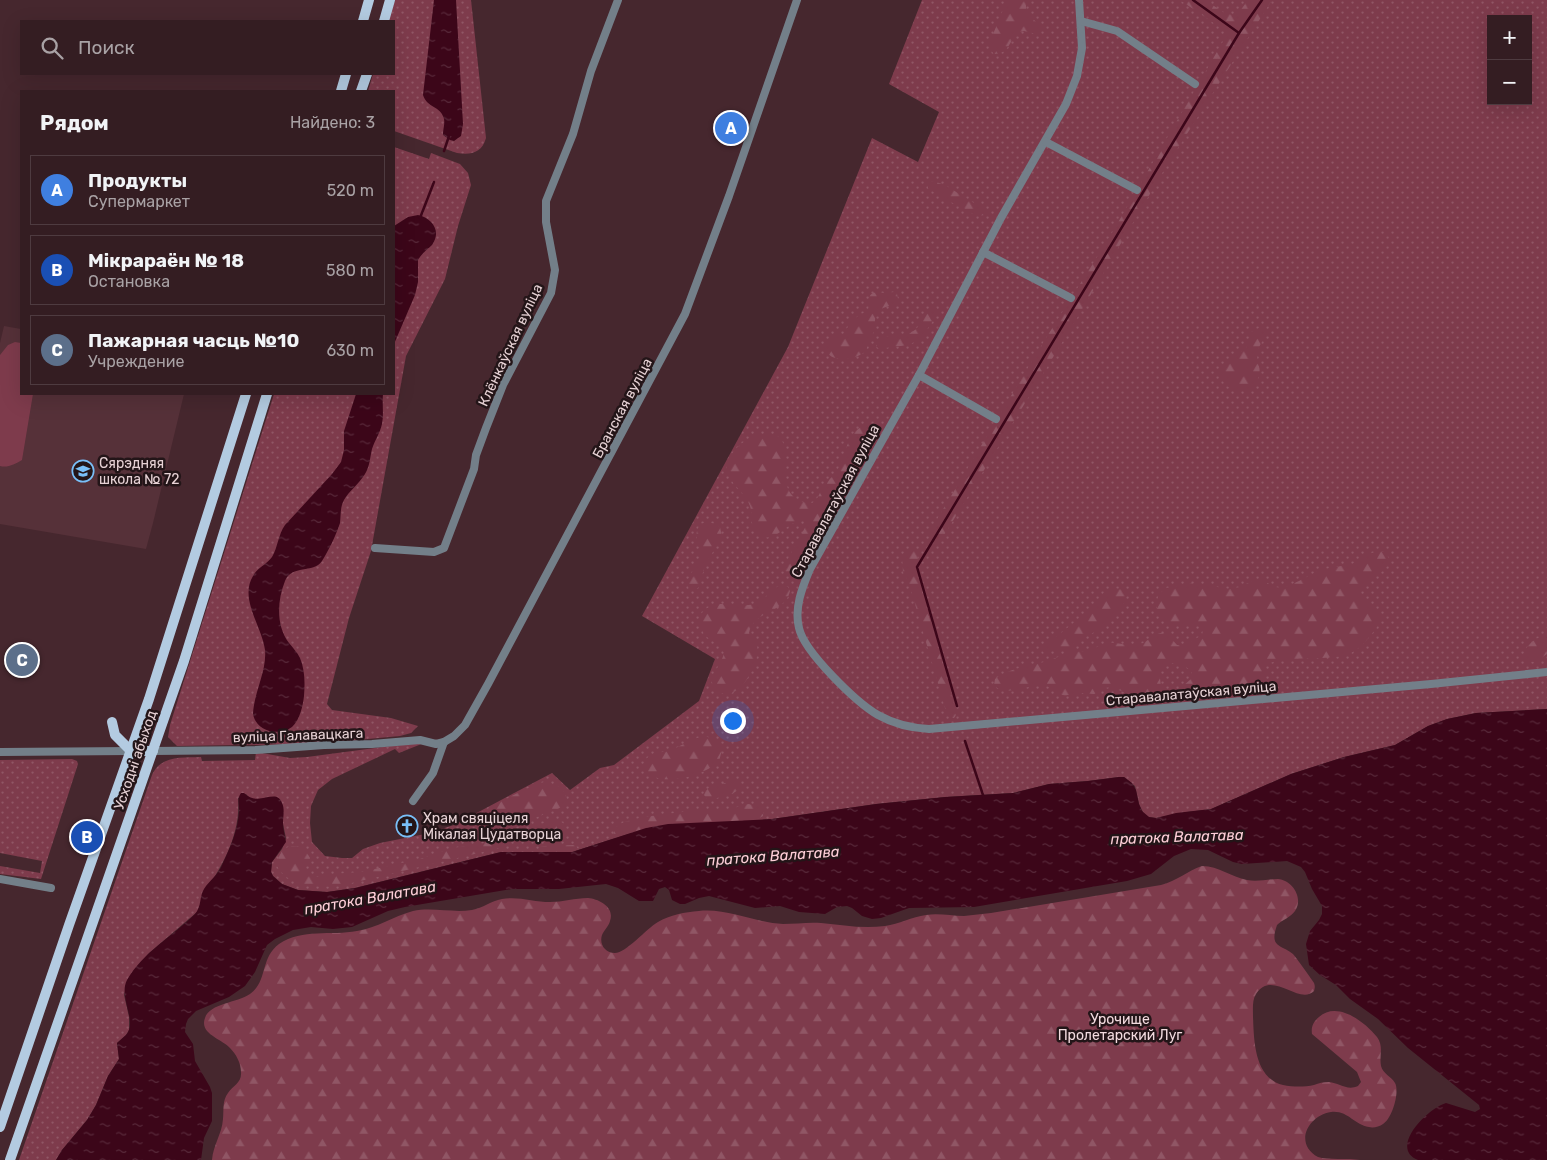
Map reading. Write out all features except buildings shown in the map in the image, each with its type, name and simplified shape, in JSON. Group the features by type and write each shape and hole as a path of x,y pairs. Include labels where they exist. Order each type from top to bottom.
{"main road":[{"path":"363,20 369,0"},
{"path":"384,20 390,0"},
{"path":"341,90 346,75"},
{"path":"361,90 367,75"},
{"name":"Усходні абыход","path":"0,1127 173,629 246,395"},
{"name":"Усходні абыход","path":"10,1160 184,661 267,395"},
{"path":"112,722 115,735 132,751 152,751"}],"street":[{"name":"Клёнкаўская вуліца","path":"376,548 434,552 444,548 474,469 476,455 503,385 551,293 555,270 546,222 546,201 572,134 591,71 618,0"},
{"name":"Бранская вуліца","path":"444,742 454,736 465,725 685,314 798,0"},
{"name":"Старавалатаўская вуліца","path":"1079,0 1082,48 1077,76 1069,97 1046,142 983,252 919,375 810,569 800,592 797,615 799,631 821,664 867,708 889,720 915,728 937,728 1547,672"},
{"path":"1081,21 1117,31 1195,84"},
{"path":"1046,142 1137,190"},
{"path":"983,252 1071,298"},
{"path":"919,375 996,418"},
{"name":"вуліца Галавацкага","path":"152,751 256,750 420,740 436,744 444,742"},
{"path":"413,800 433,773 444,742"},
{"path":"0,752 132,751"},
{"path":"0,878 51,888"}],"shaded area":[{"name":"Сярэдняя школа № 72","path":"4,326 20,329 20,395 184,395 146,549 0,524 0,343"}],"green space":[{"path":"395,0 471,0 486,138 479,150 467,154 457,153 395,131 395,90 368,90 373,75 395,75 395,20 388,20"},
{"path":"922,0 1547,0 1547,709 1476,713 1447,719 1428,726 1395,745 1344,757 1291,774 1211,809 1156,818 1144,814 1139,804 1135,786 1124,777 1119,777 1049,784 1013,793 876,804 772,819 628,834 572,852 501,852 355,888 327,892 298,890 282,884 273,876 271,872 272,862 282,849 286,838 283,824 283,807 269,797 254,799 246,794 238,798 236,825 229,850 202,896 197,912 148,954 128,979 124,995 129,1017 129,1030 117,1043 119,1059 108,1076 96,1105 87,1120 56,1160 19,1160 152,775 161,764 173,759 187,757 201,757 202,761 255,760 256,752 290,758 307,757 424,743 399,753 395,749 332,779 318,790 311,806 312,842 325,856 352,858 363,849 380,843 425,834 454,825 552,773 570,790 600,768 614,765 699,701 715,659 642,616 788,347 872,138 918,162 939,112 889,84"},
{"path":"1007,0 1027,0 1027,12 1040,25 1041,30 1036,34 1024,31 1018,32 1003,52 994,54 989,48 989,44"},
{"path":"1180,0 1205,0 1223,12 1232,15 1240,11 1248,0 1272,0 1164,170 1077,318 943,537 934,543 929,538 930,531 1041,346 1109,238 1225,38 1225,32 1221,28"},
{"path":"395,147 429,159 431,153 460,164 468,173 471,185 458,226 445,279 406,356 371,551 349,618 327,704 332,710 391,718 418,726 411,733 400,736 314,744 177,746 168,737 170,725 274,395 395,395"},
{"path":"933,181 945,185 982,208 985,211 985,215 976,216 959,205 947,201 928,188 928,183"},
{"path":"877,292 894,292 897,294 898,299 895,304 883,308 876,314 875,330 869,340 866,351 849,359 832,357 824,348 826,341 832,336 843,335 852,320 868,310 870,296"},
{"path":"933,307 938,308 939,312 922,337 904,346 878,348 876,346 877,340 880,338 912,332 929,309"},
{"path":"1259,328 1264,331 1264,334 1257,354 1260,370 1259,377 1253,387 1241,391 1235,390 1224,383 1220,371 1224,364 1246,348 1251,332"},
{"path":"15,342 20,343 20,395 33,395 22,460 11,465 0,466 0,355 8,345"},
{"path":"867,424 874,427 874,432 853,456 850,469 840,483 838,496 826,516 803,567 796,575 788,575 784,566 807,524 806,521 794,523 771,537 756,535 748,502 728,474 727,463 730,457 749,438 762,434 776,435 782,440 784,446 785,478 791,494 801,501 812,503 818,498 822,489 837,471 851,437"},
{"path":"703,523 712,523 720,527 722,537 705,565 699,587 694,591 689,589 688,580 699,560 700,552 697,530"},
{"path":"908,549 914,549 918,553 916,571 956,711 954,718 947,715 909,583 903,572 902,555"},
{"path":"1378,551 1385,552 1390,560 1383,570 1363,587 1361,593 1362,600 1377,609 1381,614 1378,625 1369,638 1351,653 1342,656 1290,659 1269,663 1263,668 1267,682 1266,685 1258,689 1188,693 1183,689 1183,686 1191,679 1192,673 1186,667 1173,663 1165,665 1160,672 1160,693 1147,699 1108,688 1104,688 1094,694 1066,695 1057,693 1043,684 1011,691 999,689 994,685 995,679 1011,670 1048,661 1064,654 1065,650 1063,648 1044,653 1041,649 1092,608 1105,591 1114,588 1123,590 1127,595 1124,603 1102,628 1074,643 1073,648 1075,651 1088,650 1109,643 1137,645 1161,633 1168,635 1177,645 1185,645 1202,635 1203,630 1199,626 1173,625 1162,619 1156,603 1159,594 1166,588 1195,583 1229,589 1240,587 1252,581 1262,580 1275,587 1283,588 1320,570 1352,564"},
{"path":"783,585 788,587 790,591 787,598 782,604 756,620 749,633 756,644 757,653 756,662 747,680 734,692 727,694 719,692 715,689 712,679 724,653 720,646 704,635 700,622 701,614 719,604 754,604"},
{"path":"1547,634 1547,654 1535,662 1527,661 1523,656 1526,648 1535,640"},
{"path":"705,736 716,740 722,750 719,761 707,770 685,778 662,779 652,776 645,770 644,763 651,755 669,751 691,740"},
{"path":"72,759 77,761 78,764 41,879 0,874 0,866 40,873 42,861 0,853 0,760"},
{"path":"734,780 741,784 741,787 735,792 711,799 707,799 704,795 705,791 709,788"},
{"path":"544,782 552,783 564,791 567,799 562,807 485,838 470,841 462,838 462,829 477,816 514,795"},
{"path":"748,804 761,806 764,811 763,816 754,821 668,824 646,828 618,837 613,835 616,827 624,822 644,817 705,809 730,809"},
{"path":"554,819 562,822 566,828 566,833 561,839 544,840 528,834 527,832 531,828"},
{"path":"500,838 506,841 507,844 504,847 339,886 305,885 289,879 277,866 281,853 285,849 295,846 305,852 310,858 309,863 303,868 307,875 317,877 361,872 420,859 452,848 481,844"},
{"path":"575,845 578,849 565,854 553,854 539,850 540,847 544,846"},
{"name":"Урочище Пролетарский Луг","path":"1202,866 1208,866 1247,880 1283,880 1292,886 1297,895 1298,901 1295,911 1277,925 1274,938 1275,942 1293,954 1314,983 1315,988 1314,991 1308,994 1301,994 1270,985 1262,987 1256,994 1253,1008 1255,1047 1266,1075 1273,1081 1287,1086 1307,1086 1329,1082 1350,1088 1358,1086 1361,1082 1357,1072 1312,1034 1312,1027 1319,1017 1326,1013 1342,1012 1358,1019 1377,1037 1381,1048 1382,1069 1395,1083 1396,1087 1394,1105 1389,1117 1380,1126 1371,1127 1359,1124 1342,1113 1331,1112 1315,1119 1306,1131 1305,1138 1311,1151 1318,1157 1360,1160 212,1160 221,1130 225,1099 230,1090 239,1081 241,1069 232,1050 212,1036 205,1028 205,1018 212,1009 245,997 256,989 273,950 279,944 298,936 357,931 413,911 472,910 502,899 514,898 550,902 588,898 601,902 610,912 609,925 602,935 601,942 606,950 615,953 625,949 658,922 688,912 720,912 783,924 816,923 877,927 926,915 964,916 991,913 1161,885"}],"water":[{"path":"434,0 456,0 463,124 461,136 454,141 443,135 444,121 442,115 423,95"},
{"path":"418,215 428,219 436,230 436,235 432,245 418,260 418,282 415,295 395,342 395,225 408,217"},
{"path":"356,395 383,395 382,424 372,449 367,471 344,500 341,508 340,523 330,547 318,565 297,571 288,576 282,589 279,605 280,621 285,636 302,663 304,696 299,716 292,727 280,732 268,731 258,725 253,714 264,666 265,650 250,603 249,585 259,568 272,557 285,525 341,462 344,450 344,431"},
{"name":"пратока Валатава","path":"1547,709 1547,1160 1418,1160 1410,1154 1407,1147 1414,1129 1421,1120 1438,1106 1446,1103 1475,1112 1480,1109 1479,1105 1408,1048 1378,1019 1350,999 1336,985 1309,965 1306,944 1310,931 1322,914 1322,906 1301,867 1287,861 1242,864 1233,862 1208,850 1191,849 1174,856 1151,874 1127,881 974,907 909,908 881,918 872,919 862,916 847,906 837,907 825,914 799,912 780,906 755,908 709,896 680,904 672,900 669,890 665,887 659,889 653,901 639,901 618,888 606,884 559,889 512,889 388,911 352,927 333,929 311,927 293,930 267,945 255,972 245,986 229,997 196,1011 186,1024 185,1032 193,1044 195,1061 212,1093 212,1121 204,1138 201,1160 56,1160 87,1120 96,1105 108,1076 119,1059 117,1043 126,1035 130,1023 125,994 127,980 141,961 197,911 202,892 220,869 233,839 237,825 241,793 255,799 276,797 283,805 283,825 286,842 272,862 271,872 273,876 282,884 298,890 327,892 355,888 501,852 572,852 646,828 668,824 772,819 876,804 1013,793 1049,784 1119,777 1124,777 1132,783 1142,811 1149,817 1156,818 1176,813 1211,809 1291,774 1344,757 1395,745 1428,726 1447,719 1476,713"}],"waterway":[{"path":"1193,0 1239,33"},
{"path":"957,706 917,567 1239,33 1262,0"},
{"path":"444,151 449,136"},
{"path":"420,218 434,182"},
{"path":"965,741 984,798"}],"place":[{"name":"Продукты","path":"731,128"},
{"name":"Сярэдняя школа № 72","path":"83,471"},
{"name":"Пажарная часць №10","path":"22,660"},
{"name":"Храм свяціцеля Мікалая Цудатворца","path":"407,826"},
{"name":"Мікрараён № 18","path":"87,837"}]}
